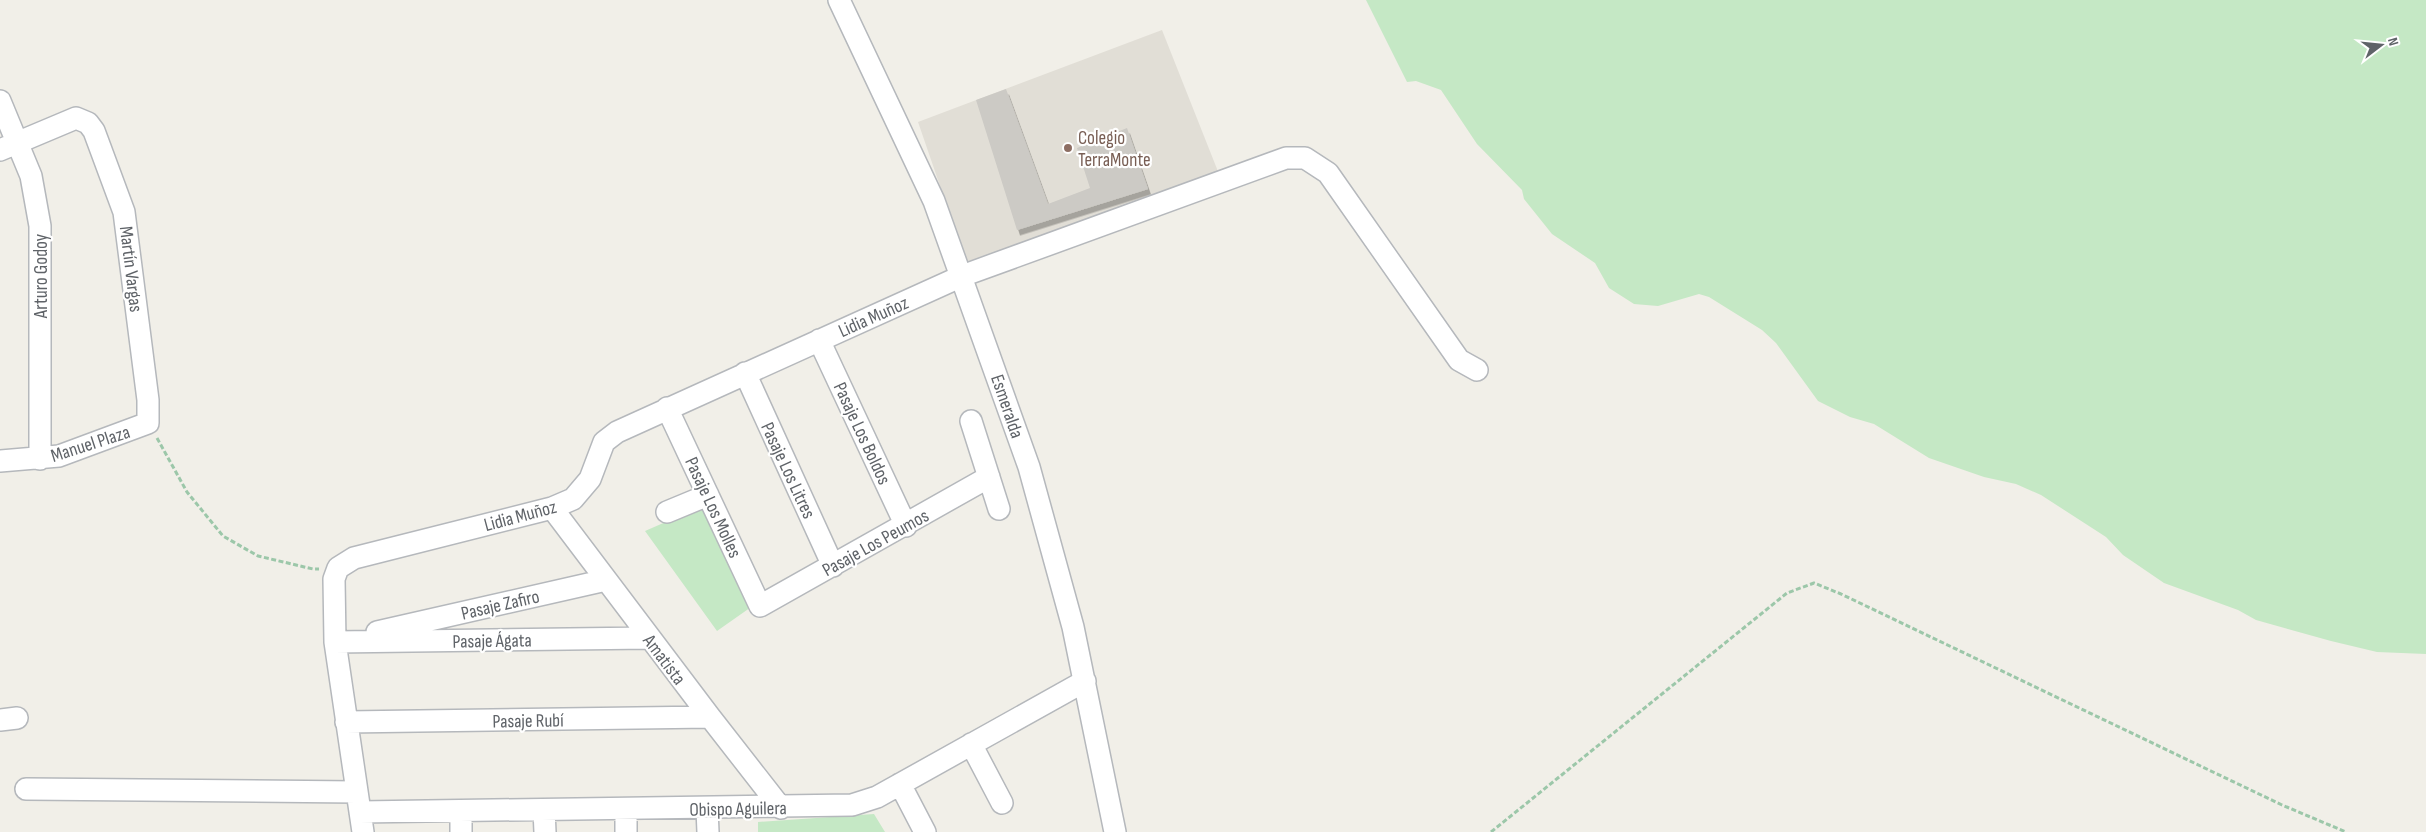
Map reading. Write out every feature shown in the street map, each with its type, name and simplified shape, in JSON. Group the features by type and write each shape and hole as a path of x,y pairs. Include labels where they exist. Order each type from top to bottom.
{"street":[{"name":"Esmeralda","path":"839,0 918,163 962,276 1045,520 1067,600 1115,832"},
{"name":"Arturo Godoy","path":"0,101 9,146 31,176 40,226 40,459"},
{"name":"Martín Vargas","path":"9,146 76,118 88,123 94,131 124,212 148,400 148,422"},
{"name":"Lidia Muñoz","path":"338,568 354,558 552,508 574,499 590,479 604,442 618,432 667,408 962,276 1286,158 1305,158 1328,173 1459,360 1477,370"},
{"name":"Pasaje Los Boldos","path":"820,340 906,526"},
{"name":"Pasaje Los Litres","path":"745,373 834,566"},
{"name":"Pasaje Los Molles","path":"667,408 760,606"},
{"path":"970,421 999,509"},
{"name":"Manuel Plaza","path":"0,461 59,456 148,422"},
{"name":"Pasaje Los Peumos","path":"760,606 906,526 989,477"},
{"path":"667,512 708,495"},
{"name":"Amatista","path":"552,508 710,718 781,808"},
{"path":"338,568 334,580 335,642 361,822"},
{"name":"Pasaje Zafiro","path":"335,642 606,580"},
{"name":"Pasaje Ágata","path":"335,642 649,638"},
{"name":"Obispo Aguilera","path":"361,822 461,822 544,810 852,806 877,797 1085,681"},
{"name":"Pasaje Rubí","path":"346,722 710,718"},
{"path":"971,744 1002,803"},
{"path":"900,784 925,832"},
{"path":"26,789 357,792"},
{"path":"626,809 626,832"},
{"path":"707,809 708,832"},
{"path":"544,810 545,832"}],"path":[{"path":"148,422 187,492 223,536 258,556 312,570 338,568"},
{"path":"1491,832 1787,593 1814,583 1841,594 2282,805 2346,832"}],"shaded area":[{"name":"Colegio TerraMonte","path":"1162,30 1219,174 969,270 918,122"}],"green space":[{"path":"1366,0 2426,0 2426,654 2377,652 2331,641 2256,620 2238,610 2164,583 2123,555 2106,537 2041,495 2016,484 1984,477 1929,458 1874,424 1850,417 1818,401 1776,343 1762,330 1709,297 1699,294 1658,306 1634,304 1609,288 1595,263 1552,234 1524,199 1522,190 1477,144 1441,90 1416,81 1407,82"},
{"path":"707,504 754,605 717,631 645,531"},
{"path":"874,814 885,832 758,832 758,822"}],"building":[{"path":"1006,89 1048,204 1090,188 1077,148 1127,128 1148,189 1017,230 976,100"}],"place":[{"name":"Colegio TerraMonte","path":"1068,148"}]}
